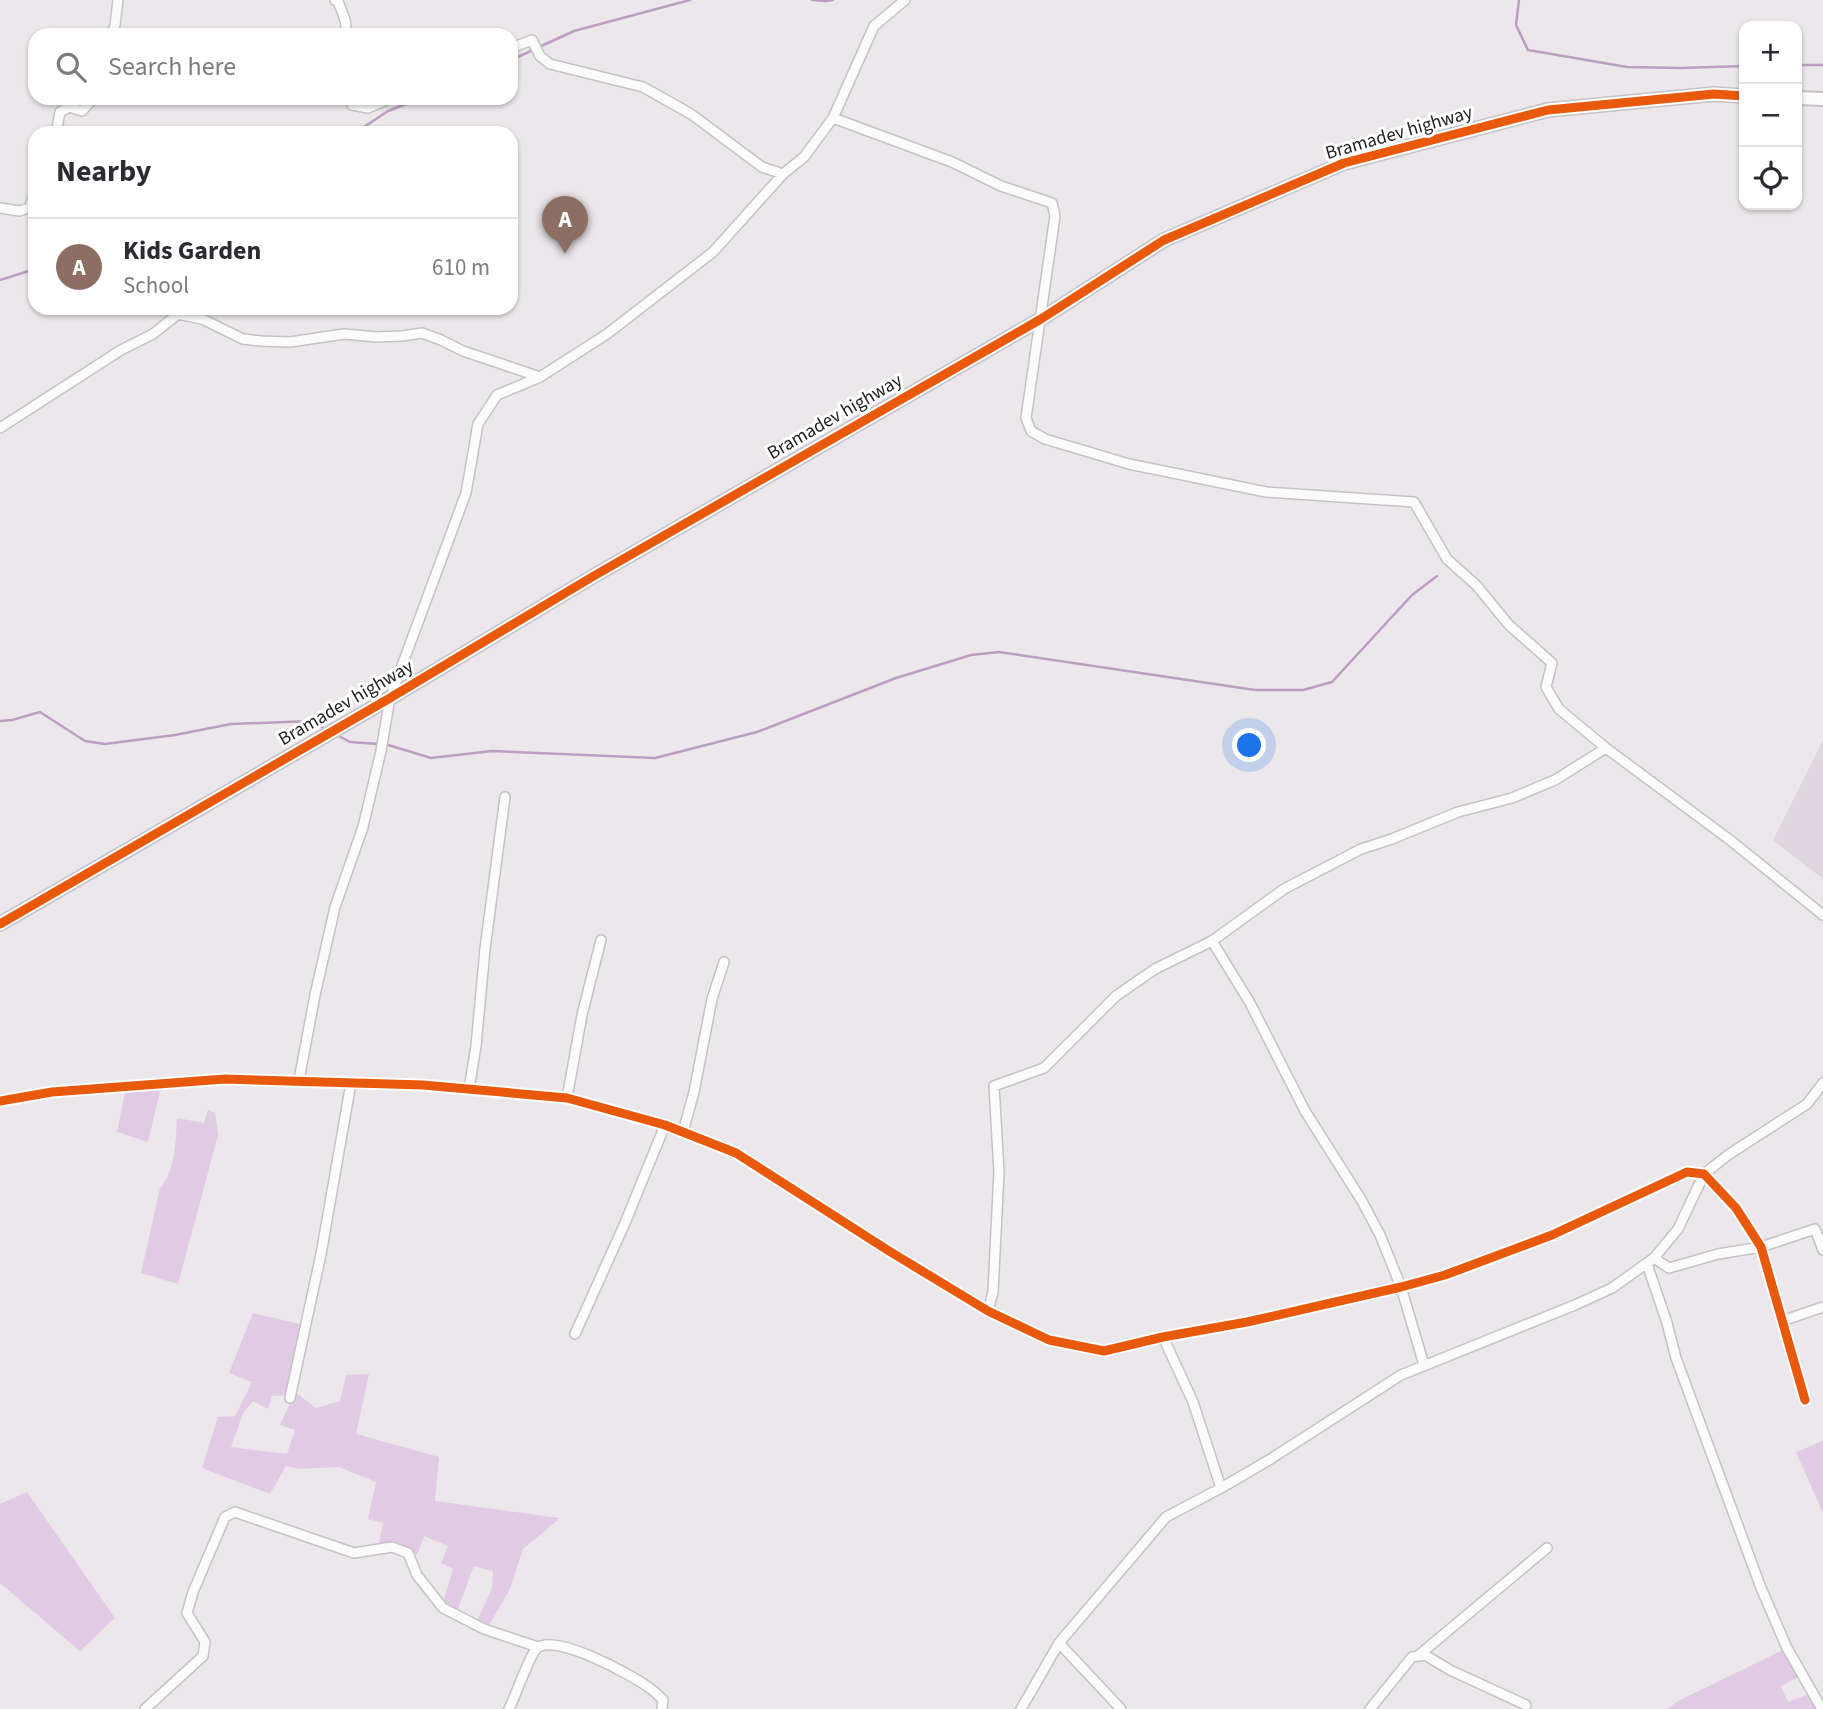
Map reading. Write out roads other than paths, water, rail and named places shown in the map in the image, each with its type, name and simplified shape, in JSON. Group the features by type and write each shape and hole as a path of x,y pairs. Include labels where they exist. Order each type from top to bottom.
{"street":[{"path":"114,28 118,0"},
{"path":"335,0 338,1 346,28"},
{"path":"299,1080 335,907 363,827 390,698 466,493 478,424 496,395 540,377 607,334 713,252 783,173 804,157 833,118 874,26 905,0"},
{"path":"518,45 532,40 540,56 550,64 643,87 691,114 762,167 783,173"},
{"name":"Bramadev highway","path":"0,924 390,698 604,570 1041,319 1164,240 1345,163 1548,110 1714,94 1739,96"},
{"path":"1802,97 1823,99"},
{"path":"58,126 61,112 69,107 82,111 86,105"},
{"path":"352,105 368,108 375,105"},
{"path":"833,118 952,163 1001,186 1052,203 1055,216 1026,418 1031,431 1045,439 1129,464 1266,492 1414,502 1447,559 1477,586 1509,625 1552,663 1546,687 1559,709 1823,915"},
{"path":"0,208 19,211 28,208"},
{"path":"0,428 121,350 153,334 177,315"},
{"path":"183,315 202,319 243,339 261,341 290,342 344,334 377,337 422,333 463,351 540,377"},
{"path":"988,1311 993,1292 999,1172 994,1086 1044,1068 1116,996 1155,969 1212,941 1283,889 1361,849 1458,812 1544,785 1606,748"},
{"path":"469,1089 505,797"},
{"path":"567,1098 582,1016 601,940"},
{"path":"1212,941 1250,1003 1305,1111 1362,1201 1380,1235 1401,1287 1424,1365"},
{"path":"683,1132 694,1092 712,999 724,962"},
{"path":"0,1101 52,1092 214,1080 423,1085 567,1098 666,1125 736,1153 988,1311 1049,1340 1104,1350 1247,1322 1401,1287 1476,1265 1552,1235 1687,1172 1704,1174 1736,1208 1760,1247 1805,1401"},
{"path":"290,1398 321,1254 351,1083"},
{"path":"1021,1709 1059,1643 1166,1517 1269,1460 1401,1375 1612,1288 1651,1261 1678,1228 1704,1174 1727,1155 1807,1104 1823,1083"},
{"path":"575,1334 666,1125"},
{"path":"1651,1261 1669,1268 1718,1254 1760,1247 1815,1229 1823,1250"},
{"path":"1651,1261 1676,1358 1761,1588 1787,1648 1822,1709"},
{"path":"1782,1321 1823,1307"},
{"path":"1163,1337 1193,1402 1221,1488"},
{"path":"145,1709 203,1656 205,1642 187,1613 193,1592 225,1517 234,1512 354,1553 392,1548 408,1553 417,1576 443,1608 485,1629 538,1647 548,1644 579,1651 649,1688 663,1700 662,1709"},
{"path":"1418,1656 1547,1548"},
{"path":"1059,1643 1121,1709"},
{"path":"509,1709 538,1647"},
{"path":"1370,1709 1412,1657 1425,1655 1450,1670 1526,1705"}],"waterway":[{"path":"539,47 574,31 690,0"},
{"path":"812,0 833,0"},
{"path":"1519,0 1516,25 1528,50 1627,67 1739,66"},
{"path":"518,57 533,50"},
{"path":"1802,65 1823,65"},
{"path":"366,126 388,111 403,105"},
{"path":"0,280 28,271"},
{"path":"385,744 431,758 492,751 655,758 757,732 896,678 971,655 999,652 1255,690 1303,690 1332,682 1412,595 1437,576"},
{"path":"0,721 40,712 85,741 105,744 231,724 310,721 325,729"},
{"path":"335,734 350,742 378,744"}],"place":[{"name":"Kids Garden","path":"565,254"}]}
